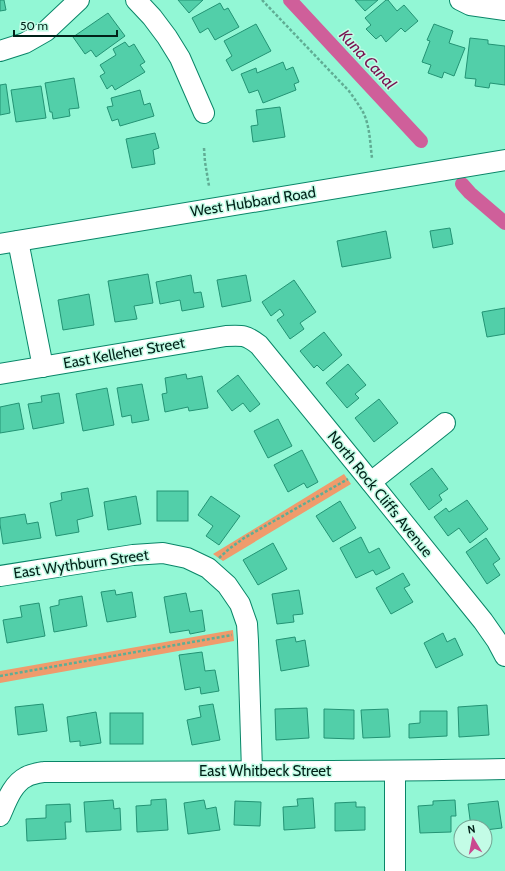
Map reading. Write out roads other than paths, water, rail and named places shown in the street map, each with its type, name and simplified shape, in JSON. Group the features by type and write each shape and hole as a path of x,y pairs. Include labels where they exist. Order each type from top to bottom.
{"street":[{"path":"0,51 25,43 46,30 79,0"},
{"path":"136,0 152,17 180,58 204,113"},
{"path":"460,0 470,5 505,10"},
{"name":"West Hubbard Road","path":"9,243 505,160"},
{"path":"9,243 43,367"},
{"name":"East Kelleher Street","path":"0,374 226,336 248,338"},
{"name":"North Rock Cliffs Avenue","path":"248,338 259,345 371,482 483,621 497,641 505,656"},
{"path":"371,482 445,423"},
{"name":"East Wythburn Street","path":"0,576 133,555 163,553 213,563 240,604 247,624 252,771"},
{"name":"East Whitbeck Street","path":"0,816 14,788 19,782 26,777 44,772 395,771 505,769"},
{"path":"395,771 395,871"}],"waterway":[{"name":"Kuna Canal","path":"290,0 421,141"},
{"name":"Kuna Canal","path":"462,184 470,193 505,223"}]}
